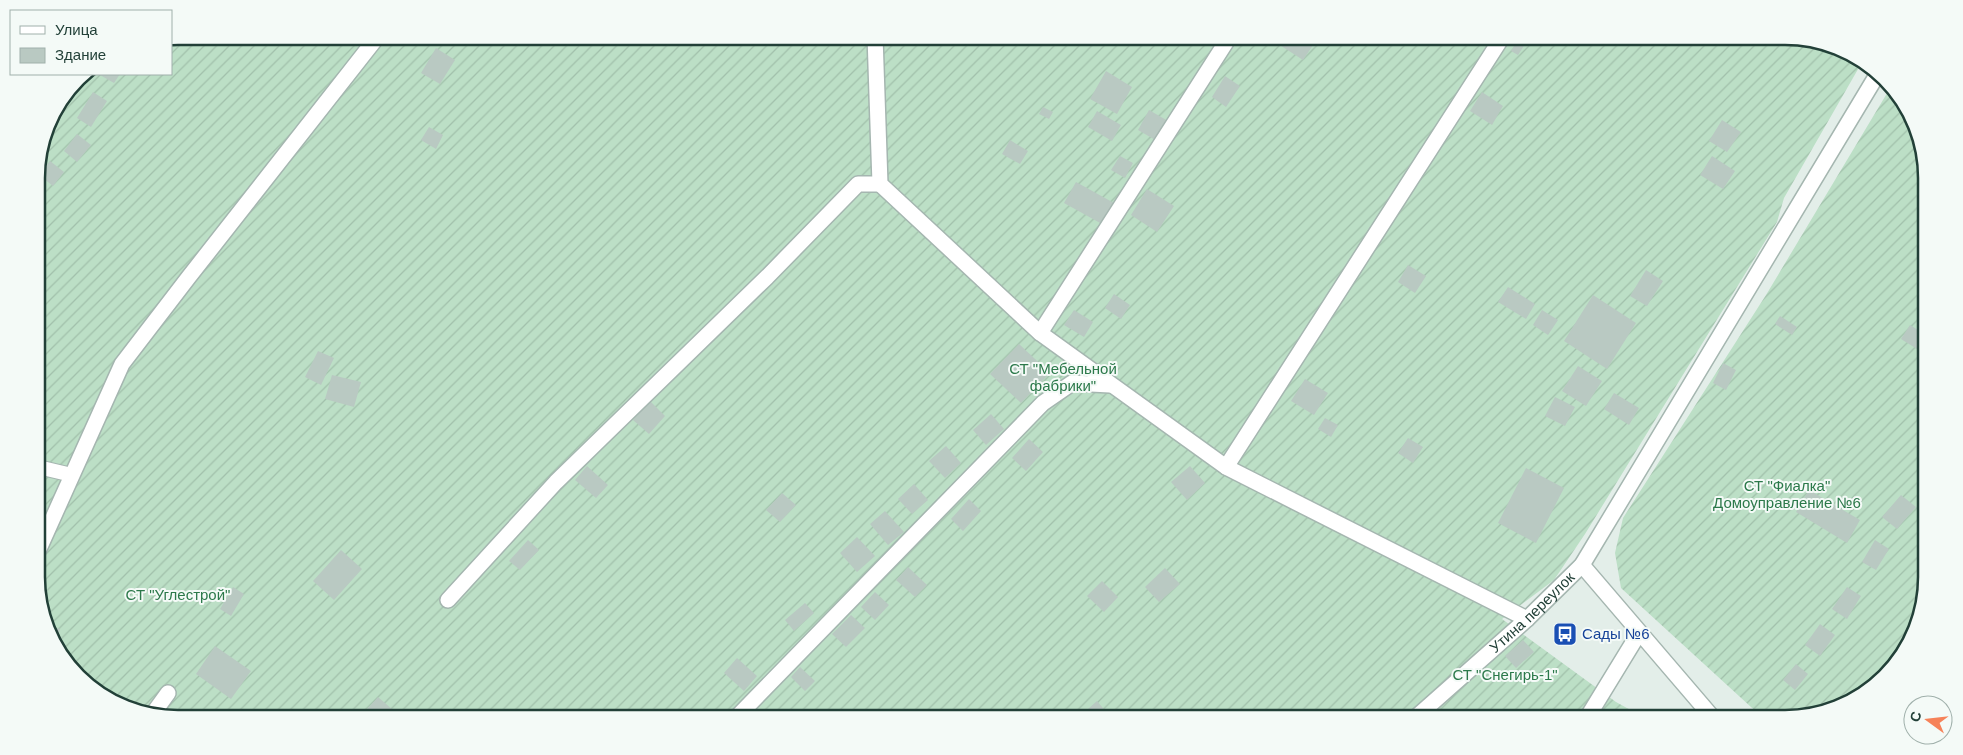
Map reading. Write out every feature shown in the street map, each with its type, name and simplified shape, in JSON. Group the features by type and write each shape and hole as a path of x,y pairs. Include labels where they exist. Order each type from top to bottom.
{"street":[{"path":"45,536 122,364 371,45"},
{"path":"875,45 880,184"},
{"path":"1040,333 1224,45"},
{"path":"1226,467 1497,45"},
{"name":"Утина переулок","path":"1423,710 1527,619 1582,565 1875,80"},
{"path":"448,600 556,482 767,276 858,184 880,184 1040,333 1226,467 1527,619"},
{"path":"744,710 1043,403 1072,383 1110,385"},
{"path":"1582,565 1703,710"},
{"path":"1592,710 1639,633"},
{"path":"157,708 168,693"}],"lane":[{"path":"45,469 72,475"}],"green space":[{"name":"СТ \"Мебельной фабрики\"","path":"172,45 1785,45 1802,46 1828,52 1859,67 1784,198 1777,222 1585,534 1554,580 1502,619 1616,702 1630,710 178,710 161,709 135,703 104,688 78,665 67,651 59,636 52,620 46,594 45,169 55,127 72,97 94,75 172,75"},
{"name":"СТ \"Фиалка\" Домоуправление №6","path":"1887,93 1908,127 1917,161 1917,594 1911,620 1904,636 1891,658 1879,671 1866,683 1844,696 1828,703 1794,710 1754,710 1621,588 1615,553 1623,518 1766,295"}],"building":[{"path":"1280,45 1313,45 1303,60"},
{"path":"1515,45 1524,45 1518,55 1511,51"},
{"path":"436,48 455,60 440,84 421,73"},
{"path":"1106,71 1132,87 1117,114 1090,99"},
{"path":"100,75 119,75 114,83"},
{"path":"1225,76 1240,86 1226,107 1212,97"},
{"path":"93,92 107,101 91,127 77,118"},
{"path":"1482,92 1503,106 1492,125 1470,111"},
{"path":"1043,107 1053,112 1049,119 1039,114"},
{"path":"1149,110 1168,121 1157,141 1138,130"},
{"path":"1097,111 1121,125 1112,141 1088,127"},
{"path":"1722,120 1741,132 1727,152 1709,141"},
{"path":"429,127 443,135 436,149 421,140"},
{"path":"77,134 91,145 77,162 64,151"},
{"path":"1010,140 1028,151 1020,164 1002,154"},
{"path":"1120,156 1133,163 1125,178 1111,170"},
{"path":"1712,156 1735,171 1723,189 1700,175"},
{"path":"50,161 64,172 53,186 45,180 45,167"},
{"path":"1076,182 1114,203 1102,224 1064,203"},
{"path":"1147,189 1174,206 1157,232 1131,215"},
{"path":"1408,265 1426,276 1415,293 1398,282"},
{"path":"1646,270 1663,281 1647,306 1630,296"},
{"path":"1508,287 1535,304 1526,319 1498,302"},
{"path":"1114,294 1130,305 1121,319 1105,308"},
{"path":"1593,295 1636,323 1607,369 1564,341"},
{"path":"1074,310 1093,322 1084,337 1064,325"},
{"path":"1542,310 1558,320 1548,335 1533,325"},
{"path":"1780,316 1797,327 1792,335 1775,324"},
{"path":"1910,325 1918,330 1917,349 1901,339"},
{"path":"1019,344 1050,373 1021,403 990,374"},
{"path":"318,351 334,358 321,385 305,377"},
{"path":"1723,363 1736,370 1726,390 1713,383"},
{"path":"1578,366 1602,381 1586,406 1562,391"},
{"path":"332,375 361,382 354,407 325,399"},
{"path":"1305,379 1328,393 1314,415 1291,401"},
{"path":"1614,393 1639,408 1629,425 1604,409"},
{"path":"1555,397 1575,407 1565,426 1545,416"},
{"path":"650,401 665,416 649,434 633,420"},
{"path":"991,414 1004,429 986,445 973,430"},
{"path":"1325,418 1338,425 1331,437 1318,429"},
{"path":"1408,438 1423,447 1413,463 1398,453"},
{"path":"1029,439 1043,452 1026,471 1012,458"},
{"path":"946,446 961,463 945,478 929,461"},
{"path":"587,466 608,485 596,498 575,480"},
{"path":"1190,466 1205,483 1187,500 1171,482"},
{"path":"1526,468 1564,488 1536,543 1498,523"},
{"path":"914,484 928,500 912,514 898,499"},
{"path":"1809,490 1860,520 1847,543 1796,512"},
{"path":"782,493 796,505 780,522 766,510"},
{"path":"1901,495 1916,507 1897,529 1882,517"},
{"path":"969,499 981,511 963,531 951,519"},
{"path":"885,511 904,532 888,545 870,524"},
{"path":"857,537 875,556 857,572 840,553"},
{"path":"528,540 539,550 520,570 509,561"},
{"path":"1875,540 1889,549 1876,570 1862,562"},
{"path":"341,550 362,569 334,600 313,581"},
{"path":"908,567 927,585 915,597 896,580"},
{"path":"1165,568 1180,584 1159,602 1145,587"},
{"path":"1102,581 1118,597 1104,612 1087,596"},
{"path":"233,587 244,594 231,616 220,609"},
{"path":"1847,587 1861,596 1847,619 1832,609"},
{"path":"875,592 889,605 875,620 861,607"},
{"path":"805,603 814,613 794,631 785,620"},
{"path":"851,615 865,628 846,647 832,634"},
{"path":"1820,624 1835,635 1820,656 1805,645"},
{"path":"1523,640 1534,652 1516,668 1505,656"},
{"path":"215,646 251,671 231,699 196,674"},
{"path":"737,658 757,676 744,691 724,673"},
{"path":"1796,664 1808,674 1795,690 1783,680"},
{"path":"800,667 815,681 805,691 791,677"},
{"path":"378,697 393,710 366,710"},
{"path":"1097,701 1105,710 1087,710"}],"place":[{"name":"Сады №6","path":"1565,634"}],"park label":[{"name":"СТ \"Углестрой\"","path":"178,595"},
{"name":"СТ \"Снегирь-1\"","path":"1505,675"}]}
